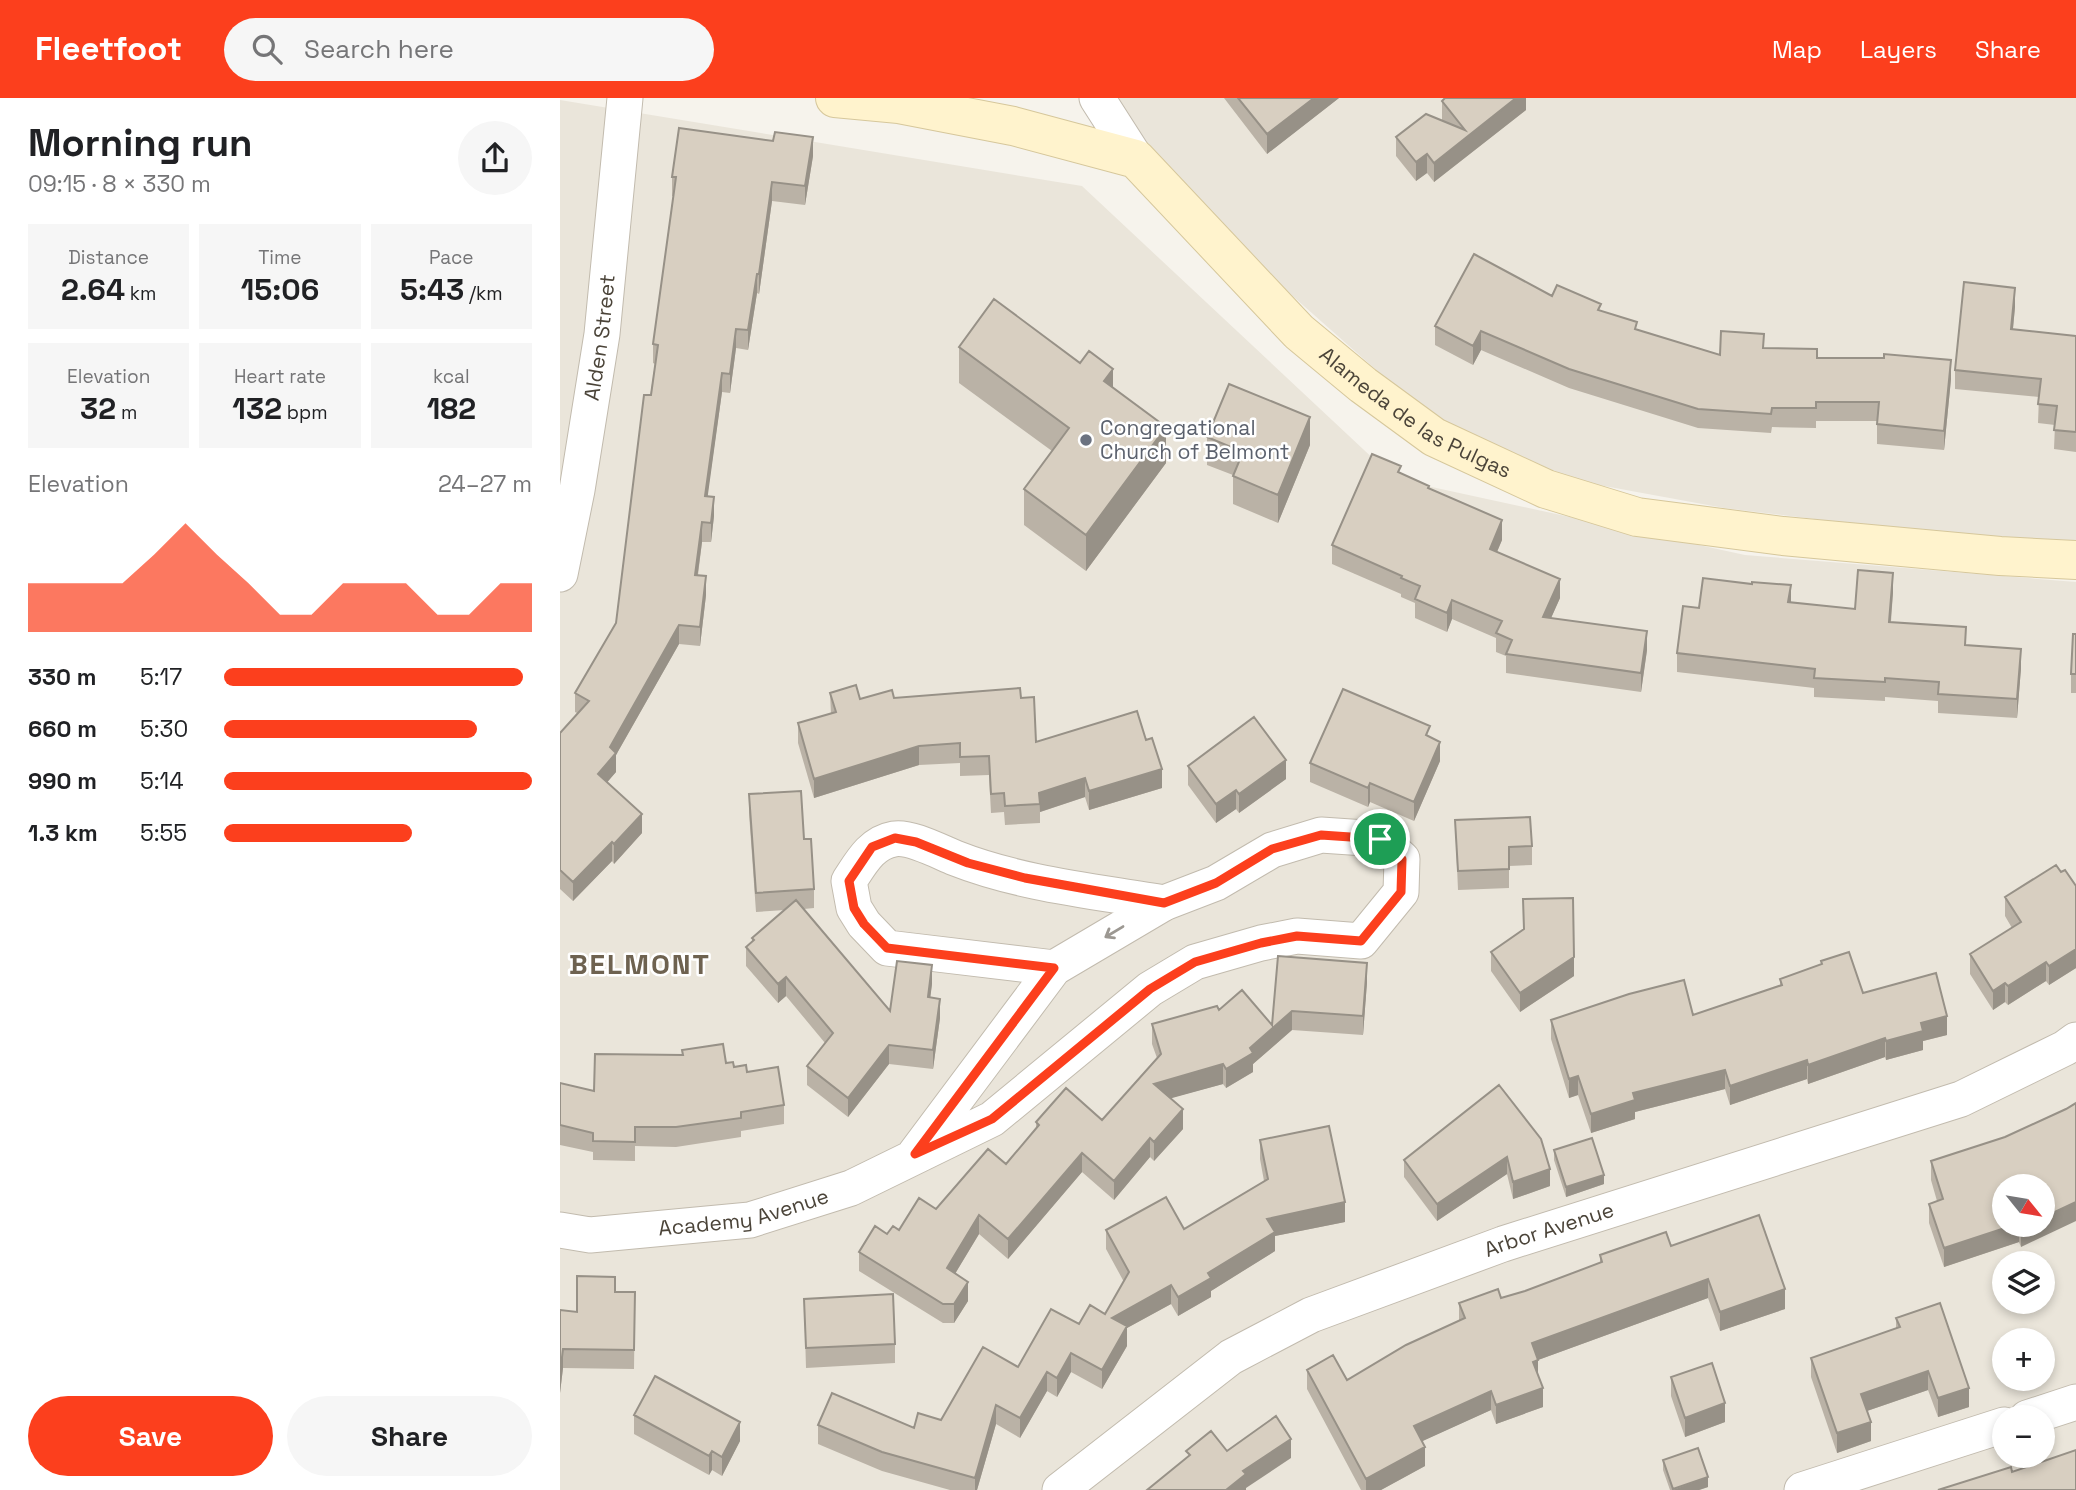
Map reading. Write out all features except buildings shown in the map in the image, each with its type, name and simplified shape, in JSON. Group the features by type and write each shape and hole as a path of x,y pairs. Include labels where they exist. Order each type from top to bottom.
{"main road":[{"path":"835,98 904,101 1013,126 1136,159"},
{"name":"Alameda de las Pulgas","path":"1136,159 1299,332 1363,385 1434,437 1546,489 1637,517 1783,536 2000,556 2076,560"}],"street":[{"name":"Alden Street","path":"560,574 577,491 601,334 625,98"},
{"path":"1097,98 1136,159"},
{"name":"Academy Avenue","path":"560,1230 590,1235 750,1220 851,1188 915,1154 992,1119 1150,989 1195,962 1261,943 1297,936 1361,941 1401,892 1402,859 1380,839 1321,835 1272,849 1216,883 1164,903 1054,968 915,1154"},
{"path":"1054,968 887,948 864,924 854,908 849,881 872,847 895,838 916,842 968,863 1025,878 1164,903"},
{"name":"Arbor Avenue","path":"1060,1490 1231,1357 1311,1315 1503,1244 1961,1099 2076,1040"},
{"path":"2055,1409 2076,1402"},
{"path":"1802,1490 1992,1429"}],"shaded area":[{"path":"1105,98 2076,98 2076,543 1986,540 1724,508 1577,481 1426,414 1261,268"},
{"path":"560,100 1082,186 1395,479 1745,555 2076,582 2076,1490 560,1490"}],"place":[{"name":"Congregational Church of Belmont","path":"1086,440"}],"district":[{"name":"BELMONT","path":"640,964"}],"route":[{"path":"1321,835 1380,839 1402,859 1401,892 1361,941 1297,936 1261,943 1195,962 1150,989 992,1119 915,1154 1054,968 887,948 864,924 854,908 849,881 872,847 895,838 916,842 968,863 1025,878 1164,903 1216,883 1272,849 1321,835"}]}
